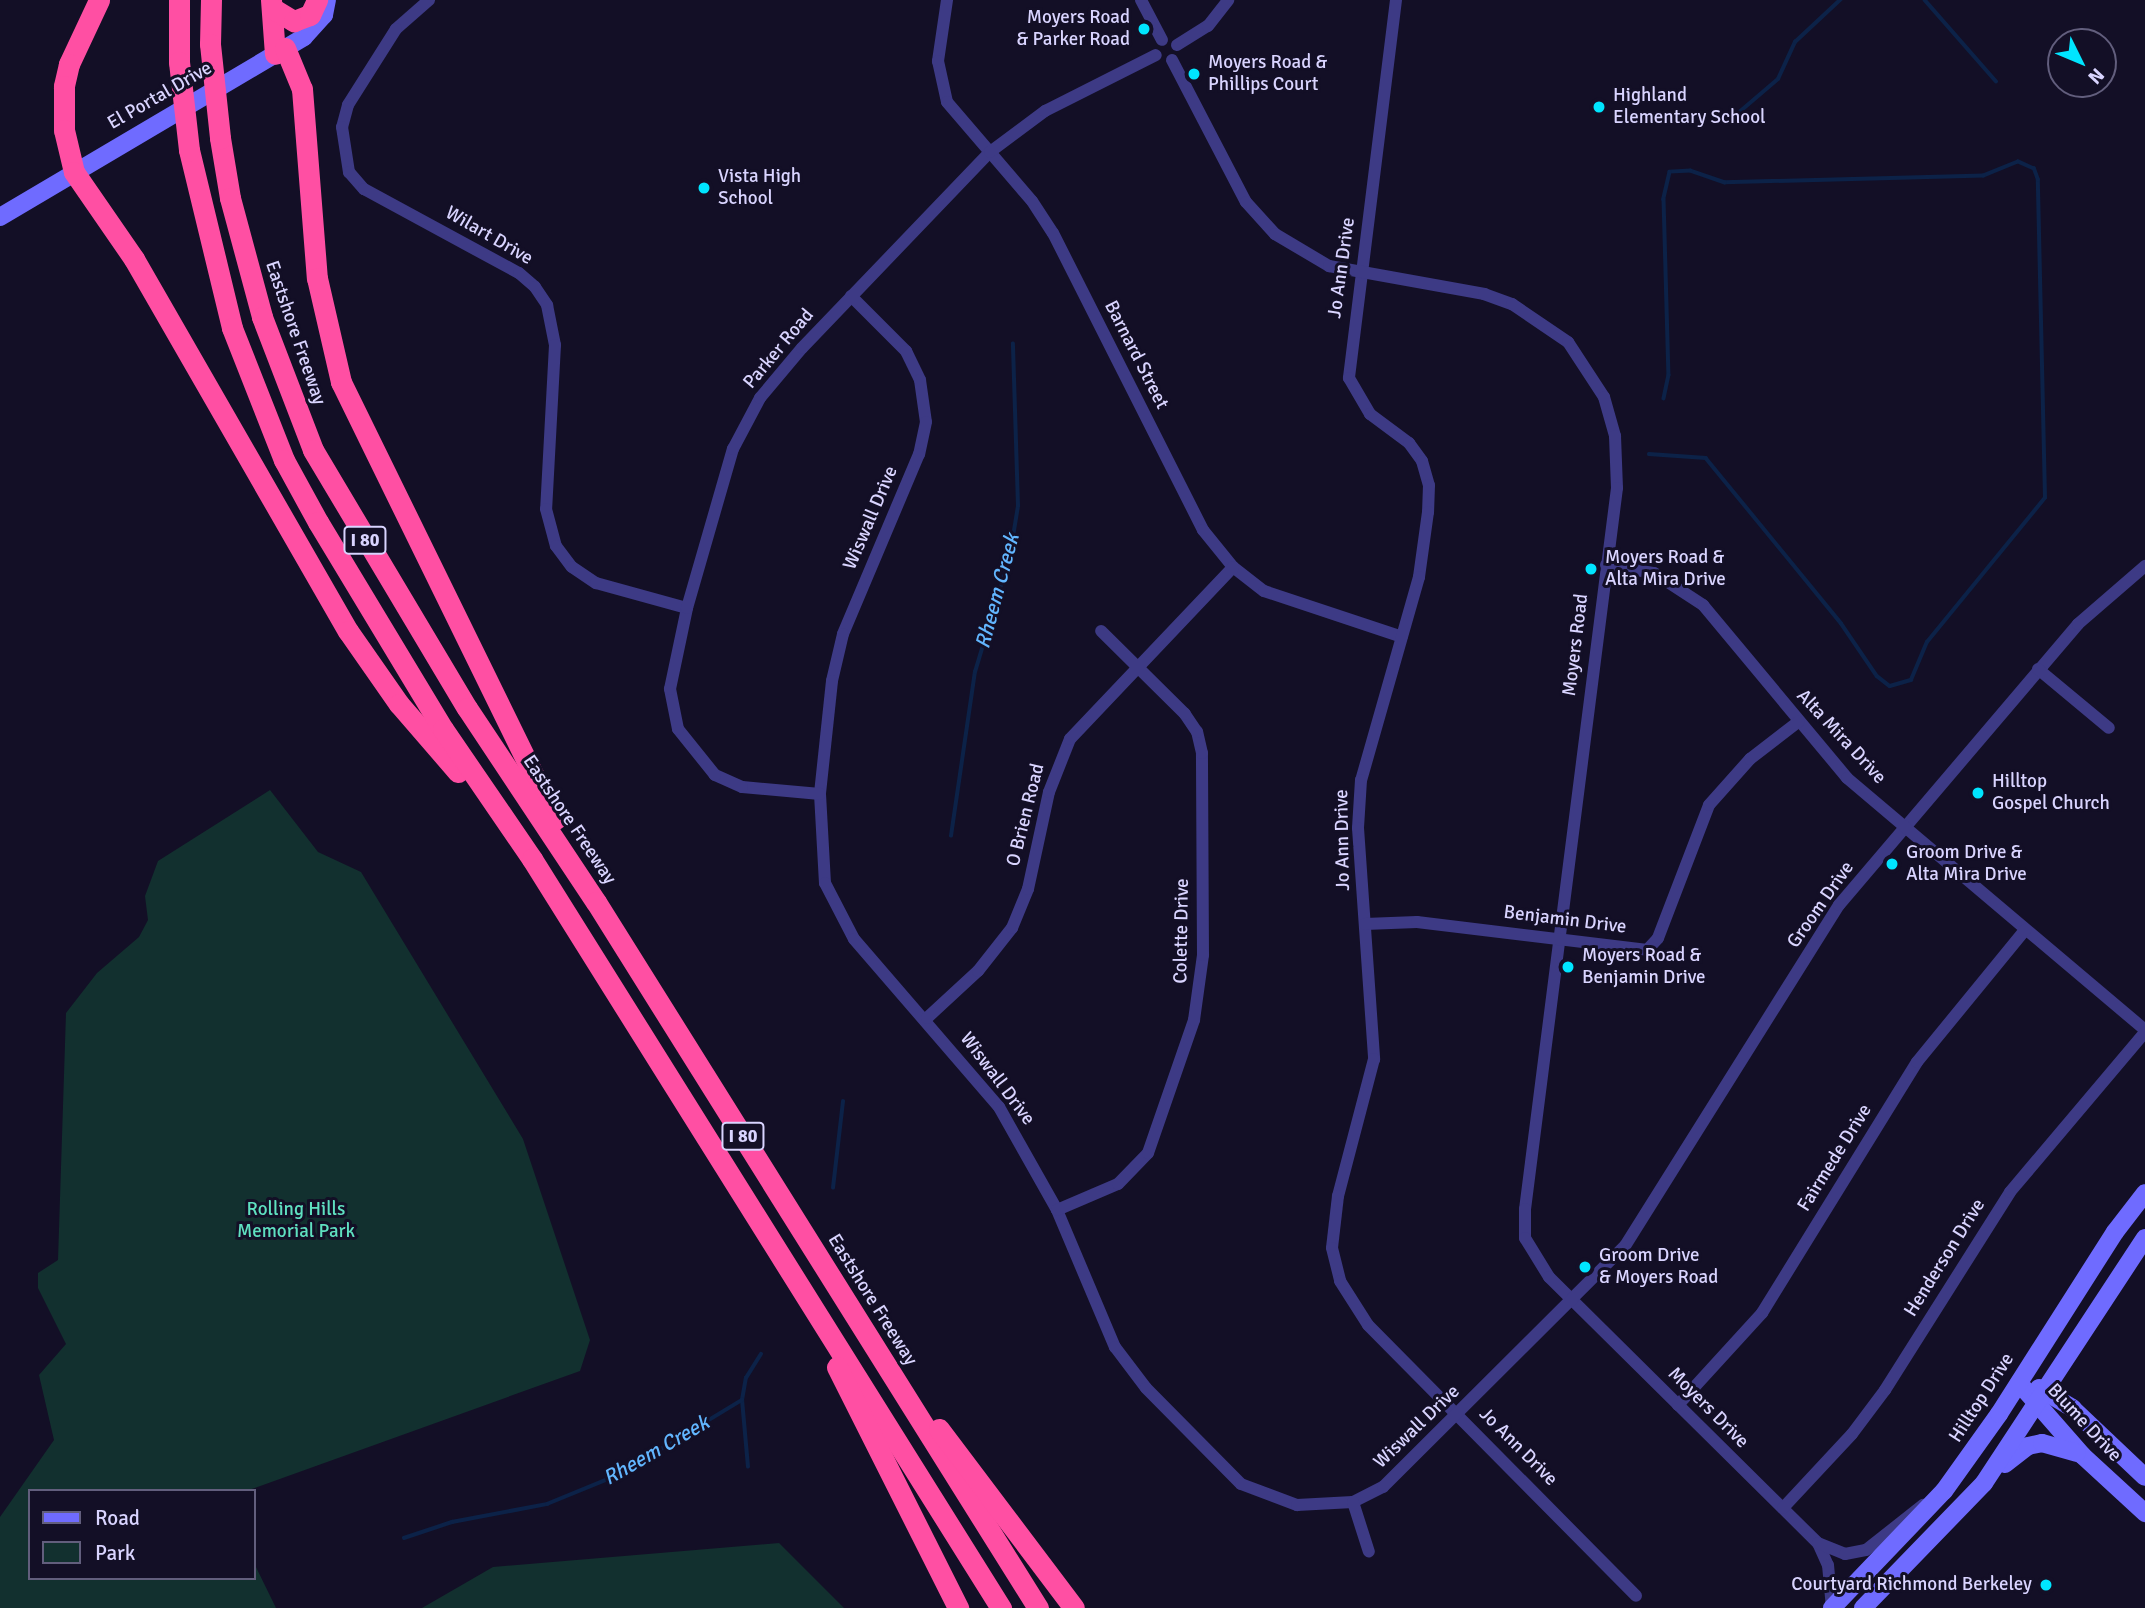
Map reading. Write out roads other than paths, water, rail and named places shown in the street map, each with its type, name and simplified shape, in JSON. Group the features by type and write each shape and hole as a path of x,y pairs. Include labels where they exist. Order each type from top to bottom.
{"highway":[{"path":"99,0 69,64 64,86 64,130 74,172 134,259 348,631 399,704 532,859"},
{"name":"I 80","path":"180,0 179,62 189,150 232,328 284,460 443,729 532,859 1001,1608"},
{"name":"Eastshore Freeway","path":"211,0 210,44 219,138 230,198 258,306 313,450 467,708 596,902 1038,1608"},
{"path":"272,4 288,20 304,20 317,0"},
{"path":"272,4 280,51 302,89 317,278 341,382 596,902"},
{"path":"801,1289 874,1445 958,1608"},
{"path":"889,1369 975,1473 1074,1608"}],"main road":[{"name":"El Portal Drive","path":"0,216 304,37 324,15 327,0"},
{"name":"Hilltop Drive","path":"1832,1608 1944,1491 2019,1383 2087,1272 2145,1193"},
{"path":"1984,1483 2038,1407 2145,1238"},
{"name":"Blume Drive","path":"2019,1383 2049,1390 2145,1477"},
{"name":"Blume Drive","path":"2019,1383 2082,1455 2145,1513"},
{"path":"1863,1608 1984,1483 2028,1446 2053,1443 2082,1455"}],"street":[{"name":"Wilart Drive","path":"429,0 396,29 348,106 342,127 349,172 364,189 519,273 535,287 547,305 555,345 546,509 556,546 572,567 596,583 687,608"},
{"name":"Barnard Street","path":"947,0 938,61 940,82 947,102 1053,233 1203,530 1233,567 1264,591 1402,637"},
{"path":"1141,0 1161,40 1156,55 1172,60 1177,45 1208,26 1228,0"},
{"name":"Jo Ann Drive","path":"1395,0 1349,378 1370,414 1409,443 1429,485 1419,577 1361,780 1358,828 1374,1059 1339,1196 1332,1248 1352,1305 1636,1595"},
{"path":"1161,40 1177,45"},
{"name":"Parker Road","path":"820,794 742,787 715,775 695,755 678,729 670,689 687,608 733,449 760,398 851,296 990,152 1045,111 1156,55"},
{"name":"Moyers Road","path":"1172,60 1237,187 1259,219 1309,257 1361,274 1484,294 1530,313 1576,351 1604,397 1615,436 1616,488 1559,938 1525,1238 1540,1266 1572,1300"},
{"name":"Wiswall Drive","path":"851,296 906,351 920,380 926,422 919,454 843,634 831,689 820,794 825,883 854,939 927,1018 999,1107 1057,1210 1115,1347 1190,1437 1241,1484 1268,1497 1297,1505 1353,1502 1383,1487 1572,1300"},
{"name":"Alta Mira Drive","path":"1606,565 1654,573 1703,605 1847,778 2145,1031"},
{"name":"Groom Drive","path":"1572,1300 1643,1223 1839,905 2078,624 2145,566"},
{"name":"O Brien Road","path":"927,1018 978,971 1012,928 1028,889 1058,763 1070,739 1136,666 1233,567"},
{"name":"Colette Drive","path":"1057,1210 1118,1184 1148,1153 1199,993 1202,753 1185,714 1101,631"},
{"path":"2038,669 2109,728"},
{"name":"Benjamin Drive","path":"1365,924 1417,922 1647,950 1658,938 1709,805 1750,759 1798,722"},
{"name":"Fairmede Drive","path":"1678,1405 1762,1313 1917,1062 2025,930"},
{"name":"Henderson Drive","path":"1783,1508 1852,1434 1885,1390 2010,1192 2145,1031"},
{"name":"Moyers Drive","path":"1572,1300 1818,1543"},
{"path":"1818,1543 1845,1554 1866,1550 1944,1491"},
{"path":"1353,1502 1369,1552"},
{"path":"1818,1543 1828,1565 1832,1608"}],"waterway":[{"path":"1730,120 1778,79 1795,42 1840,0"},
{"path":"1925,0 1996,81"},
{"path":"1649,454 1706,458 1841,623 1877,676 1890,686 1911,680 1927,642 2045,498 2038,180 2034,169 2018,162 1984,176 1725,183 1691,171 1670,172 1664,199 1669,375 1664,398"},
{"name":"Rheem Creek","path":"951,836 975,672 1010,555 1018,506 1013,344"},
{"name":"Rheem Creek","path":"833,1188 843,1102"},
{"name":"Rheem Creek","path":"748,1467 742,1400 746,1378 761,1354"},
{"name":"Rheem Creek","path":"404,1538 452,1522 547,1504 618,1475 742,1400"}],"place":[{"name":"Moyers Road & Parker Road","path":"1144,29"},
{"name":"Moyers Road & Phillips Court","path":"1194,74"},
{"name":"Highland Elementary School","path":"1599,107"},
{"name":"Vista High School","path":"704,188"},
{"name":"Moyers Road & Alta Mira Drive","path":"1591,569"},
{"name":"Hilltop Gospel Church","path":"1978,793"},
{"name":"Groom Drive & Alta Mira Drive","path":"1892,864"},
{"name":"Moyers Road & Benjamin Drive","path":"1568,967"},
{"name":"Groom Drive & Moyers Road","path":"1585,1267"},
{"name":"Courtyard Richmond Berkeley","path":"2046,1585"}],"park label":[{"name":"Rolling Hills Memorial Park","path":"296,1221"}]}
